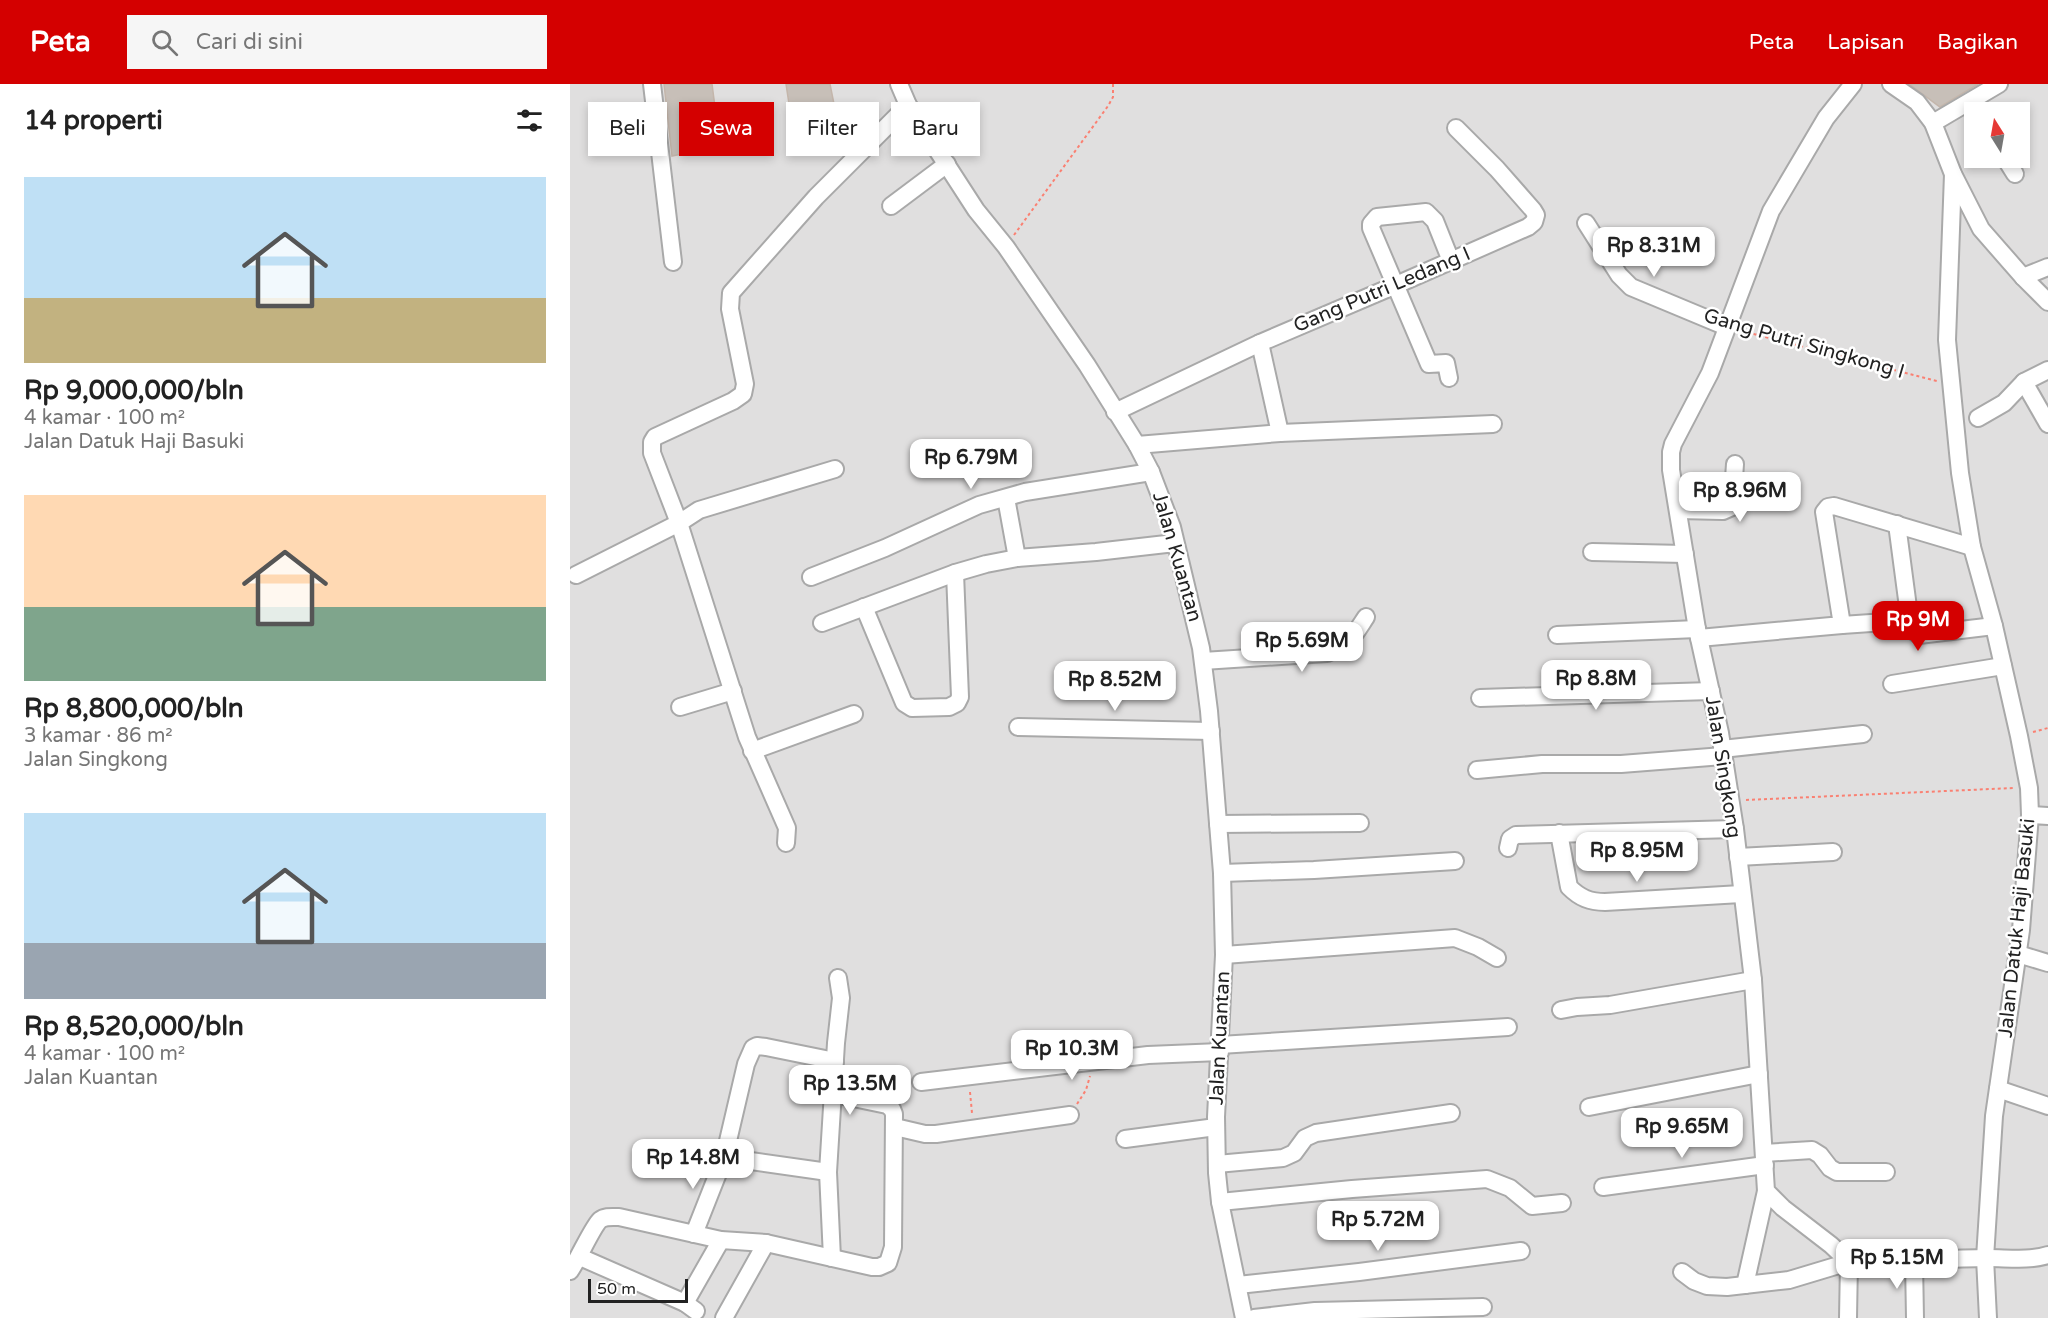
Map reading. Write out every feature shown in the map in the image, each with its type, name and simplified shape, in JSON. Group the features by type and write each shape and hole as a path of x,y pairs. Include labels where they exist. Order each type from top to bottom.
{"street":[{"path":"652,84 673,262"},
{"name":"Jalan Kuantan","path":"899,84 907,102"},
{"name":"Jalan Singkong","path":"1745,1285 1766,1191 1753,980 1731,802 1698,633 1671,470 1671,452 1710,373 1771,211 1826,118 1853,84"},
{"path":"1891,84 1917,102 1933,123 1953,174 1981,229 2048,302"},
{"path":"1979,102 1999,84"},
{"path":"1933,123 1964,111"},
{"path":"786,843 787,828 752,751 679,524 652,453 652,442 655,437 733,401 744,391 745,384 729,309 731,293 816,197 891,122"},
{"name":"Gang Putri Ledang I","path":"1115,412 1260,343 1528,227 1536,219 1533,210 1456,128"},
{"name":"Jalan Kuantan","path":"942,156 976,210 1006,247 1087,365 1137,445 1161,493 1193,610 1203,662 1211,731 1222,873 1224,955 1216,1127 1217,1164 1221,1202 1244,1318"},
{"path":"891,206 947,164"},
{"path":"2011,168 2015,174"},
{"name":"Jalan Datuk Haji Basuki","path":"1953,174 1947,340 1960,473 1972,548 2004,666 2029,788 2030,815 2018,954 1994,1116 1985,1258"},
{"path":"1449,378 1446,363 1429,364 1371,224 1377,217 1426,212 1435,220 1450,261"},
{"name":"Gang Putri Singkong I","path":"1586,223 1619,275 1631,287 1727,327"},
{"path":"2023,277 2048,267"},
{"path":"1260,343 1280,433"},
{"path":"1978,418 2004,403 2024,382 2048,370"},
{"path":"2024,382 2048,424"},
{"path":"1137,445 1280,433 1493,424"},
{"path":"1678,510 1723,511 1732,507 1735,464"},
{"path":"576,575 679,524 691,514 710,506 835,469"},
{"path":"811,577 885,548 979,505 1025,492 1151,472"},
{"path":"1006,498 1017,558"},
{"path":"1842,625 1824,512 1828,507 1834,506 1972,548"},
{"path":"1897,524 1911,630"},
{"path":"822,623 955,573 986,564 1017,558 1175,543"},
{"path":"1592,552 1685,554"},
{"path":"864,607 904,703 912,708 949,707 957,703 960,697 955,573"},
{"path":"1203,662 1327,653 1343,648 1366,617"},
{"path":"1557,635 1698,633 1900,621 1919,635 1924,635 1994,626"},
{"path":"1892,684 2004,666"},
{"path":"680,707 732,691"},
{"path":"1480,698 1711,691"},
{"path":"752,751 854,714"},
{"path":"1018,727 1211,731"},
{"path":"1477,770 1542,764 1621,764 1863,734"},
{"path":"2030,815 2048,816"},
{"path":"1218,824 1360,823"},
{"path":"1508,848 1510,839 1516,835 1735,829"},
{"path":"1559,833 1569,887 1586,900 1605,902 1741,894"},
{"path":"1737,857 1833,852"},
{"path":"1222,873 1455,861"},
{"path":"1224,955 1455,938 1497,958"},
{"path":"2018,954 2048,963"},
{"path":"832,1258 828,1172 841,998 838,978"},
{"path":"1561,1010 1577,1006 1610,1005 1753,980"},
{"path":"921,1082 1220,1048 1508,1028"},
{"path":"694,1234 724,1158 744,1073 753,1048 766,1047 836,1060"},
{"path":"1589,1107 1760,1074"},
{"path":"1998,1089 2048,1106"},
{"path":"721,1240 690,1307 575,1264 596,1225 608,1217 619,1217 721,1240 766,1244 860,1265 879,1267 888,1263 893,1247 894,1114 887,1105 834,1094"},
{"path":"1217,1164 1282,1158 1294,1153 1305,1138 1316,1133 1451,1113"},
{"path":"895,1127 930,1135 1070,1115"},
{"path":"1125,1139 1216,1127"},
{"path":"667,1149 828,1172"},
{"path":"1603,1187 1812,1150 1837,1172 1886,1172"},
{"path":"1221,1202 1487,1179 1510,1188 1532,1206 1562,1203"},
{"path":"1766,1191 1774,1201 1831,1245 1848,1262 1848,1318"},
{"path":"724,1318 766,1244"},
{"path":"1238,1285 1521,1251"},
{"path":"1682,1272 1694,1281 1707,1286 1727,1287 1789,1280 1848,1262 2022,1259 2048,1255"},
{"path":"1985,1258 1988,1318"},
{"path":"1914,1261 1916,1318"},
{"path":"1254,1318 1315,1311 1483,1307"}],"path":[{"path":"1006,247 1108,106 1113,97 1113,84"},
{"name":"Gang Putri Singkong I","path":"1727,327 1952,384"},
{"path":"1731,802 1769,798 2029,788"},
{"path":"1070,1115 1086,1090 1090,1078 1091,1062"},
{"path":"969,1077 974,1128"}],"shaded area":[{"path":"570,84 2048,84 2048,1318 570,1318"}],"building":[{"path":"664,84 712,84 714,102 679,102 679,155 672,156 667,102"},
{"path":"786,84 830,84 834,102 789,102"},
{"path":"1909,84 1978,84 1940,107"}]}
